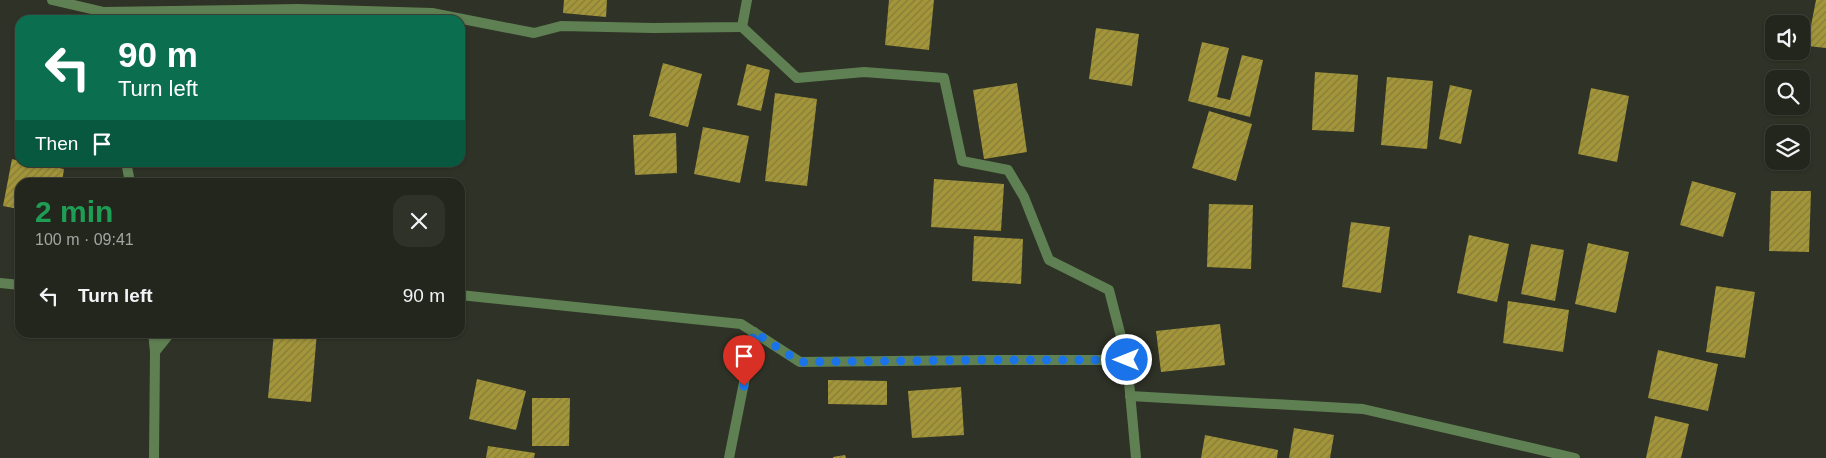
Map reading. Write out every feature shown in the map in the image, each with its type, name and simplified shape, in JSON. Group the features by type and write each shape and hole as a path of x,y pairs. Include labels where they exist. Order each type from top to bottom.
{"street":[{"path":"52,0 101,15"},
{"path":"742,27 747,0"},
{"path":"136,15 298,10 432,13 442,15"},
{"path":"465,20 534,34 561,26 742,27 797,78 864,72 944,78 962,161 1008,170 1024,197 1049,260 1110,290 1127,360 1136,458"},
{"path":"0,283 15,284"},
{"path":"465,296 741,324 800,362 1127,360"},
{"path":"729,458 754,332"},
{"path":"154,338 154,458"},
{"path":"155,352 166,338"},
{"path":"1130,396 1364,409 1575,458"}],"building":[{"path":"564,0 607,0 606,17 563,13"},
{"path":"889,0 934,0 929,50 885,45"},
{"path":"1816,0 1826,0 1826,48 1810,46 1810,31"},
{"path":"1096,28 1139,34 1132,86 1089,79"},
{"path":"1202,42 1229,48 1217,97 1230,100 1242,55 1263,60 1250,117 1188,101"},
{"path":"663,63 702,74 688,127 649,116"},
{"path":"747,64 770,70 761,111 737,105"},
{"path":"1315,72 1358,75 1354,132 1312,130"},
{"path":"1387,77 1433,81 1427,149 1381,145"},
{"path":"1017,83 1027,152 984,159 973,90"},
{"path":"1450,85 1472,90 1461,144 1439,139"},
{"path":"1591,88 1629,96 1617,162 1578,154"},
{"path":"775,93 817,99 807,186 765,181"},
{"path":"1209,111 1252,124 1236,181 1192,168"},
{"path":"703,127 749,136 740,183 694,174"},
{"path":"676,133 677,173 635,175 633,135"},
{"path":"12,159 15,160 15,167 54,167 64,169 63,178 15,178 15,208 3,206"},
{"path":"934,179 1004,184 1001,231 931,227"},
{"path":"1692,181 1736,193 1723,237 1680,225"},
{"path":"1771,191 1811,191 1809,252 1769,251"},
{"path":"1209,204 1253,205 1251,269 1207,267"},
{"path":"1351,222 1390,227 1381,293 1342,287"},
{"path":"1469,235 1509,244 1497,302 1457,293"},
{"path":"974,236 1023,239 1021,284 972,281"},
{"path":"1588,243 1629,252 1616,313 1575,304"},
{"path":"1531,244 1564,250 1555,301 1521,294"},
{"path":"1716,286 1755,292 1745,358 1706,352"},
{"path":"1508,301 1569,310 1563,352 1503,343"},
{"path":"1220,324 1225,365 1161,372 1156,331"},
{"path":"273,338 316,338 311,402 268,398"},
{"path":"1658,350 1718,364 1708,411 1648,398"},
{"path":"477,379 526,391 516,430 469,419"},
{"path":"828,380 887,381 887,405 828,404"},
{"path":"961,387 964,435 912,438 908,391"},
{"path":"532,398 570,398 569,446 532,446"},
{"path":"1655,416 1689,424 1681,458 1646,458"},
{"path":"1294,428 1334,435 1330,458 1289,458"},
{"path":"1205,435 1278,450 1277,458 1201,458"},
{"path":"488,446 535,453 534,458 486,458"},
{"path":"845,455 846,458 833,458 833,457"}],"route":[{"path":"744,386 754,332 800,362 1127,360"}]}
